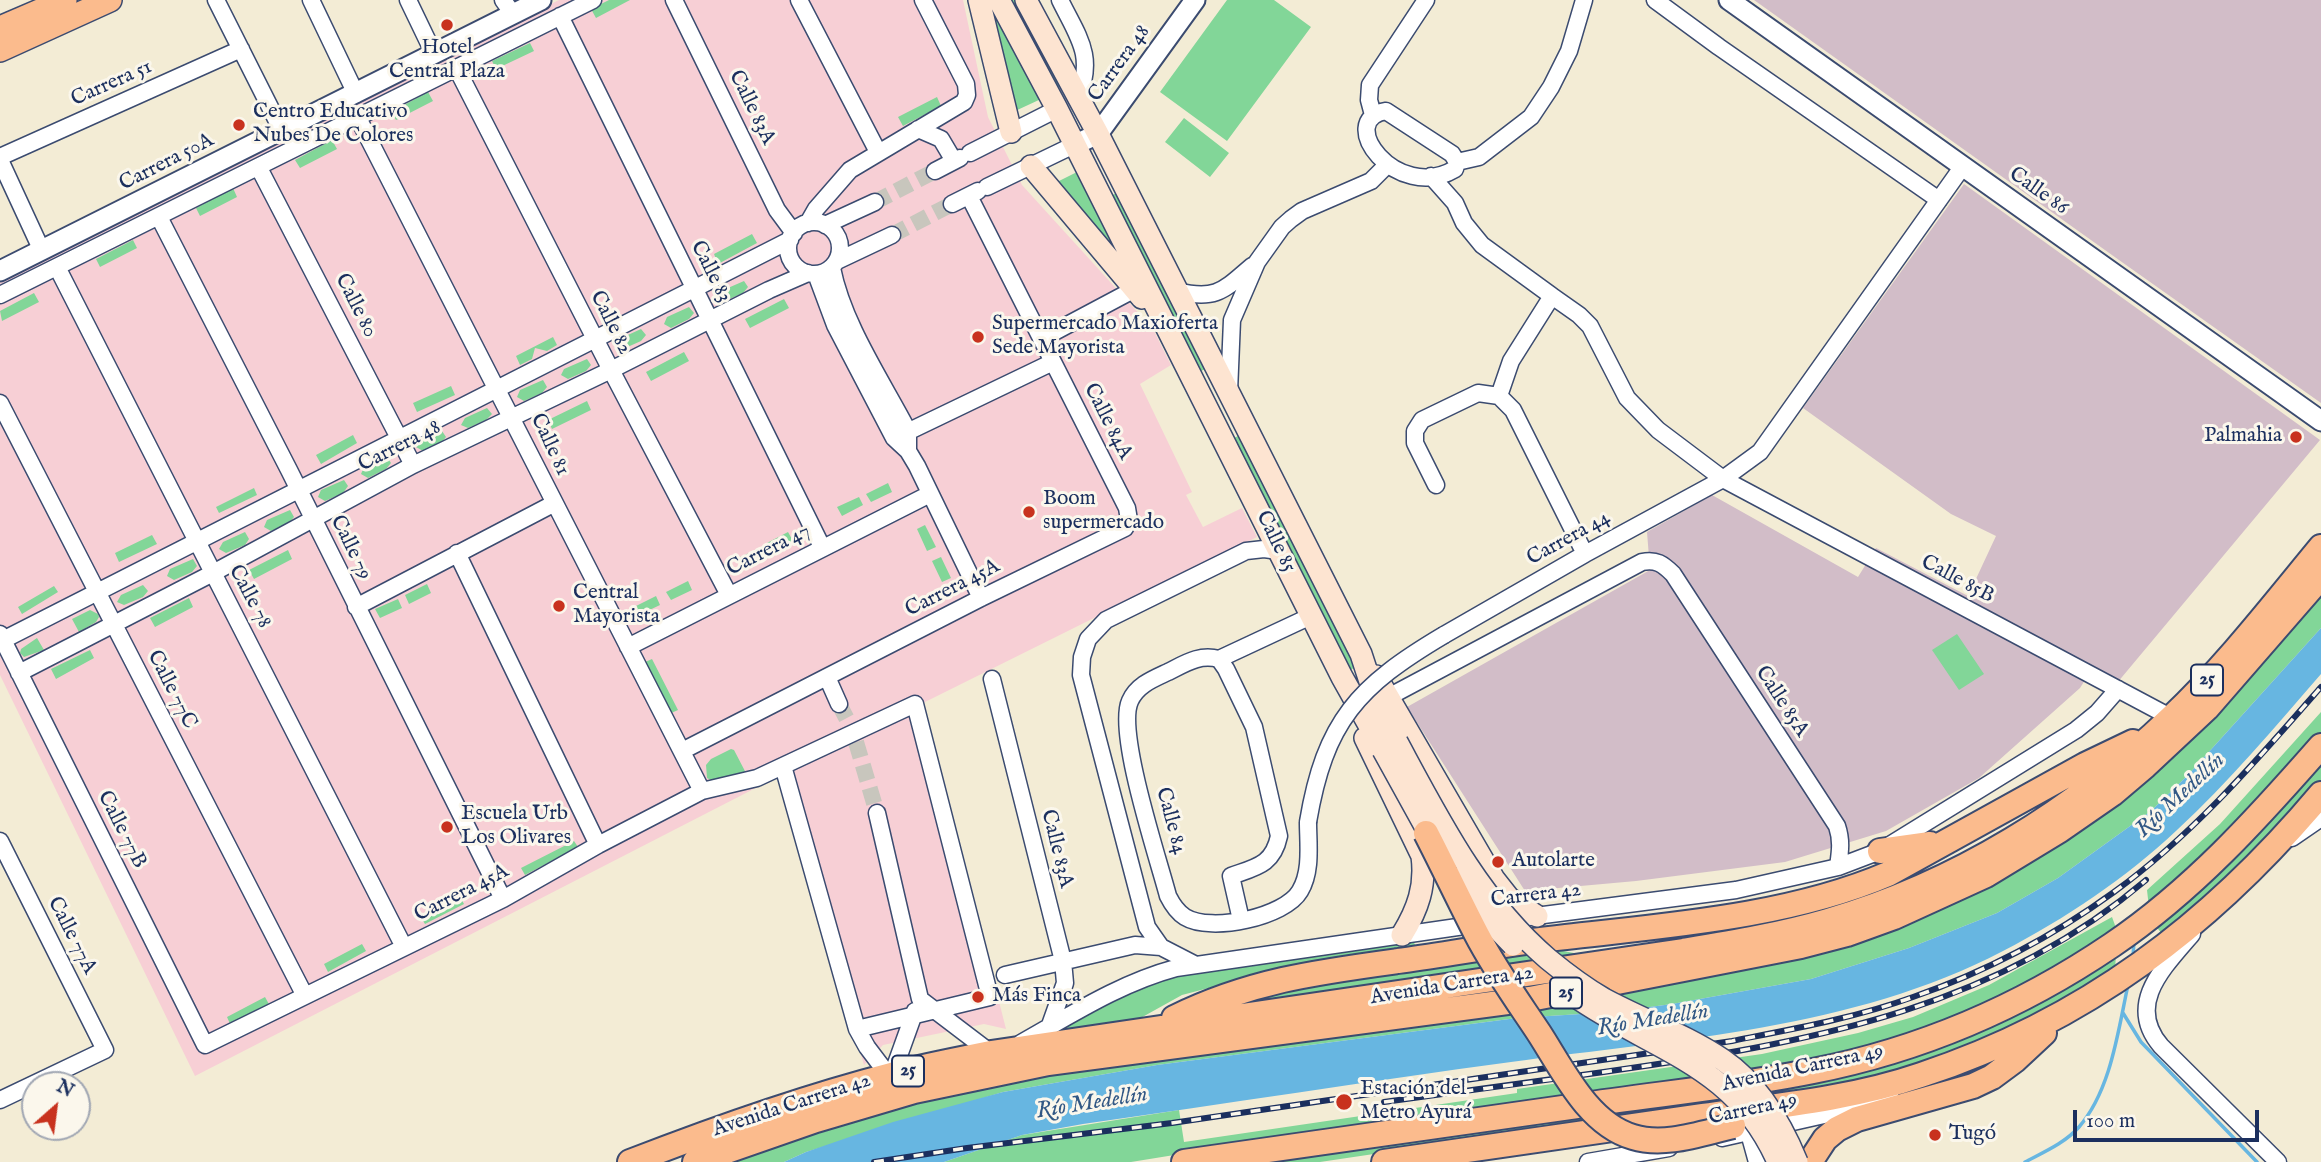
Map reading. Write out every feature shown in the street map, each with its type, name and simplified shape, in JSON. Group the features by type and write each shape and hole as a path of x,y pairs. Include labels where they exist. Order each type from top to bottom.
{"highway":[{"name":"Avenida Carrera 42","path":"630,1162 768,1112 890,1075 1000,1051 1683,951 1785,932 1830,920 1903,893 1992,851 2038,824 2107,775 2165,724 2242,641 2321,547"},
{"name":"Avenida Carrera 42","path":"695,1162 816,1120 914,1091 1036,1065 1530,999 1801,946 1847,934 1894,917 1986,875 2060,831 2112,794 2207,708 2321,577"},
{"path":"1157,1027 1202,1004 1231,993 1308,974 1541,940 1673,926 1826,896 1888,874 2165,724"},
{"name":"Avenida Carrera 49","path":"1184,1162 1734,1085 1855,1061 1908,1045 1976,1020 2047,984 2111,945 2151,916 2220,857 2321,746"},
{"name":"Avenida Carrera 49","path":"1384,1162 1861,1091 1919,1076 1974,1056 2072,1009 2145,963 2217,903 2265,858 2321,794"},
{"path":"1880,851 1952,840"},
{"path":"1424,844 1499,971 1571,1082 1607,1124 1632,1137 1654,1141 1741,1130 1863,1097 1919,1076"},
{"path":"1810,1162 1825,1139 1837,1129 1857,1119 1973,1086 1992,1077 2072,1009"}],"main road":[{"path":"0,28 65,0"},
{"path":"0,50 110,0"},
{"path":"979,0 1012,132"},
{"name":"Calle 85","path":"999,0 1057,109 1342,677 1464,861 1491,900 1549,959 1603,998 1709,1051 1741,1075 1755,1089 1778,1123 1797,1162"},
{"name":"Calle 85","path":"1026,0 1098,134 1383,700 1390,746 1424,844 1486,917 1555,982 1598,1012 1680,1055 1731,1092 1764,1134 1777,1162"},
{"path":"1057,109 1098,134"},
{"path":"1031,166 1167,329"},
{"path":"1217,426 1240,414"},
{"path":"1342,677 1372,755 1424,844 1440,884 1459,893 1472,891 1486,876 1485,864"},
{"path":"1383,700 1509,898 1537,916"},
{"path":"1402,935 1421,896 1424,844"}],"street":[{"path":"216,0 282,131"},
{"path":"311,0 356,94"},
{"path":"408,0 435,54"},
{"name":"Carrera 50A","path":"0,271 435,54 508,7 541,0"},
{"path":"0,295 593,0"},
{"name":"Calle 83A","path":"674,0 792,236"},
{"path":"799,0 878,152"},
{"path":"823,269 800,270 790,257 792,236 808,223 840,180 859,164 964,103 966,84 923,0"},
{"path":"1060,0 1085,51 1084,83 1078,98"},
{"name":"Carrera 48","path":"1074,145 1098,134 1195,0"},
{"path":"1373,115 1369,100 1370,85 1426,0"},
{"path":"1455,203 1457,181 1456,166 1452,154 1386,111 1373,115 1368,122 1367,135 1371,147 1387,165 1408,176 1431,176 1456,166 1479,157 1531,117 1551,87 1569,51 1584,0"},
{"path":"1655,0 1939,200"},
{"name":"Calle 86","path":"1729,0 2321,421"},
{"name":"Calle 83","path":"560,16 822,547"},
{"name":"Carrera 51","path":"0,158 241,50"},
{"name":"Calle 82","path":"457,69 729,595"},
{"path":"935,171 1057,109"},
{"name":"Calle 81","path":"358,118 702,791"},
{"path":"918,129 941,139 961,157"},
{"path":"952,204 1074,145"},
{"path":"0,158 42,251"},
{"path":"1229,392 1231,320 1257,262 1291,219 1371,181 1387,165"},
{"name":"Carrera 44","path":"1241,920 1280,909 1291,903 1299,893 1305,881 1308,821 1320,764 1331,738 1362,694 1383,675 1444,635 1723,479 1759,452 1963,166"},
{"name":"Calle 80","path":"259,168 413,465"},
{"path":"1431,176 1455,203 1464,223 1482,245 1552,296 1511,361 1499,396"},
{"name":"Calle 84A","path":"978,191 1041,338 1127,508 1129,520"},
{"path":"825,225 875,202"},
{"name":"Calle 79","path":"159,217 289,470 503,899"},
{"path":"808,223 825,225 832,229 840,244 823,269"},
{"name":"Carrera 48","path":"19,673 213,573 413,465 611,370 769,289 823,269 892,235"},
{"name":"Carrera 48","path":"1,637 197,543 399,437 695,290 792,236"},
{"path":"1177,291 1200,296 1218,292 1257,262"},
{"name":"Calle 78","path":"57,267 404,947"},
{"path":"823,269 836,289 908,451 981,598"},
{"path":"1041,338 1135,289"},
{"name":"Calle 85B","path":"1552,296 1590,326 1627,398 1658,430 1723,479 2118,689 2165,724"},
{"path":"901,435 1053,362"},
{"path":"1436,485 1415,443 1415,431 1422,420 1478,393 1499,396 1513,410 1585,554"},
{"name":"Calle 77C","path":"0,403 305,996"},
{"name":"Carrera 47","path":"628,647 930,494"},
{"path":"356,607 553,503"},
{"name":"Carrera 45A","path":"682,751 981,598 1125,528 1129,520"},
{"path":"1161,947 1147,927 1081,675 1082,657 1088,639 1106,620 1246,551 1279,551"},
{"path":"457,553 598,845"},
{"name":"Calle 85A","path":"1383,700 1650,560 1665,566 1673,574 1837,826 1841,849 1838,867"},
{"path":"1241,920 1231,876 1263,864 1274,852 1279,828 1254,727 1219,660 1311,617"},
{"name":"Calle 77B","path":"1,637 205,1045"},
{"name":"Calle 84","path":"1219,660 1199,657 1138,689 1129,702 1126,717 1127,739 1168,896 1179,911 1193,920 1217,924 1241,920"},
{"path":"827,677 839,705"},
{"name":"Calle 83A","path":"992,679 1063,961 1065,983 1049,1028"},
{"name":"Carrera 42","path":"1000,1051 1049,1028 1133,982 1194,964 1735,890 1838,867 1880,851 2076,730 2097,713 2118,689"},
{"name":"Carrera 45A","path":"205,1045 503,899 598,845 702,791 757,778 915,704 990,997 935,1011"},
{"path":"783,766 857,1029 890,1075"},
{"path":"877,813 920,999 890,1075"},
{"path":"2265,858 2321,818"},
{"name":"Calle 77A","path":"0,841 105,1050 0,1100"},
{"path":"2217,903 2158,976 2148,1000 2148,1024 2152,1036 2161,1046 2278,1162"},
{"path":"1005,975 1135,945 1161,947 1194,964"},
{"path":"920,999 1000,1051"},
{"path":"857,1029 935,1011"},
{"path":"1741,1130 1757,1162"},
{"name":"Carrera 49","path":"1588,1162 1741,1130"}],"shaded area":[{"name":"Central Mayorista","path":"559,0 963,0 988,117 1022,185 1153,329 1171,365 1140,384 1192,492 1186,495 1203,527 1242,508 1257,537 923,703 1006,1029 984,1024 883,1045 864,1065 781,775 195,1076 0,675 0,281"},
{"path":"1754,0 2321,0 2321,403 2119,260"},
{"path":"1964,184 2320,440 2117,683 2092,669 2080,688 1979,778 1886,831 1785,862 1636,881 1525,891 1407,707 1650,570 1647,532 1712,495 1858,577 1876,548 1968,596 1996,536 1951,514 1803,408"}],"green space":[{"path":"609,0 630,0 596,18 591,9"},
{"path":"988,0 1041,99 1013,112"},
{"path":"1005,0 1018,0 1063,85 1053,91"},
{"path":"1227,0 1274,0 1311,27 1227,141 1160,92"},
{"path":"530,43 534,51 496,69 492,61"},
{"path":"428,92 433,101 396,120 391,112"},
{"path":"937,97 941,106 903,126 898,117"},
{"path":"1184,118 1229,153 1210,177 1165,142"},
{"path":"332,140 337,149 300,168 295,160"},
{"path":"1077,172 1135,283 1057,182"},
{"path":"233,188 237,197 200,216 196,208"},
{"path":"1120,191 1208,368 1196,373 1109,197"},
{"path":"752,234 757,243 718,264 714,254"},
{"path":"133,240 137,248 100,267 96,259"},
{"path":"744,281 748,287 743,293 725,301 718,298 721,291"},
{"path":"34,293 39,302 2,321 0,311"},
{"path":"784,299 789,308 750,328 745,319"},
{"path":"689,307 694,313 689,319 671,328 664,324 667,317"},
{"path":"641,329 646,335 641,341 623,349 615,346 619,339"},
{"path":"553,337 557,345 547,351 535,348 532,359 520,365 516,356"},
{"path":"684,352 689,361 651,381 646,372"},
{"path":"587,359 591,365 586,371 568,379 561,375 564,369"},
{"path":"543,380 547,387 542,393 524,401 517,397 520,390"},
{"path":"451,386 455,395 417,412 413,403"},
{"path":"587,401 591,410 552,429 548,420"},
{"path":"487,408 492,414 486,420 468,428 461,425 465,418"},
{"path":"442,431 446,437 441,443 423,451 416,447 419,441"},
{"path":"1242,434 1357,667 1347,671 1232,439"},
{"path":"353,435 357,443 321,464 316,455"},
{"path":"387,457 391,463 386,469 368,478 361,474 364,467"},
{"path":"344,480 348,486 343,493 325,501 318,497 321,490"},
{"path":"888,483 892,492 871,502 866,494"},
{"path":"254,488 257,495 219,513 216,507"},
{"path":"859,497 863,505 842,516 837,507"},
{"path":"290,510 294,517 289,523 271,531 264,527 267,520"},
{"path":"925,525 936,547 927,551 917,529"},
{"path":"245,532 249,539 245,545 226,553 219,549 223,542"},
{"path":"788,532 793,541 771,552 767,543"},
{"path":"152,535 157,544 119,562 115,553"},
{"path":"760,548 764,556 743,567 738,558"},
{"path":"288,550 292,559 254,579 249,570"},
{"path":"941,557 951,578 942,582 932,561"},
{"path":"193,559 197,566 192,572 174,580 167,576 170,569"},
{"path":"688,581 692,590 671,600 666,592"},
{"path":"427,584 431,593 409,604 405,595"},
{"path":"143,585 148,591 143,597 124,605 117,602 121,595"},
{"path":"54,586 58,592 22,614 18,607"},
{"path":"2321,587 2321,628 2188,775 2151,811 2058,878 1997,913 1909,948 1811,979 1672,1004 1613,1012 1517,1018 1157,1065 1003,1092 806,1152 784,1162 716,1162 787,1137 1007,1078 1191,1051 1901,922"},
{"path":"656,596 660,605 639,615 634,607"},
{"path":"189,598 193,607 155,627 150,618"},
{"path":"398,599 402,608 380,618 375,609"},
{"path":"90,610 99,617 96,622 79,632 72,619"},
{"path":"1957,634 1984,674 1959,690 1932,650"},
{"path":"37,638 44,650 24,657 20,653 21,649"},
{"path":"90,650 94,658 56,679 51,669"},
{"path":"652,659 678,710 669,714 643,663"},
{"path":"2321,712 2321,733 2286,774 2149,908 2147,890 2220,824"},
{"path":"731,749 747,775 713,781 707,778 706,765 711,759"},
{"path":"2321,758 2321,780 2271,838 2164,937 2156,926"},
{"path":"574,841 578,847 525,875 521,868"},
{"path":"459,895 464,904 425,924 420,916"},
{"path":"2112,917 2116,928 2033,979 1981,1006 1919,1031 1812,1062 1292,1136 1131,1162 944,1162 1022,1135 1179,1110 1184,1142 1517,1093 1517,1089 1762,1054 1858,1033 1913,1017 1989,985"},
{"path":"1413,941 1417,948 1258,975 1182,995 1137,1020 1048,1036 1130,991 1206,968"},
{"path":"362,944 366,951 328,972 324,964"},
{"path":"1552,949 1585,955 1248,1005 1294,988"},
{"path":"2116,954 2115,970 2000,1034 1926,1064 1865,1081 1320,1162 1251,1162 1795,1083"},
{"path":"265,997 270,1006 231,1026 227,1017"}],"water":[{"name":"Río Medellín","path":"2321,628 2321,674 2196,812 2137,865 2072,911 2026,939 1945,978 1824,1015 1762,1028 1457,1069 1083,1124 1022,1135 944,1162 784,1162 893,1122 1003,1092 1157,1065 1517,1018 1613,1012 1672,1004 1811,979 1909,948 1997,913 2058,878 2151,811 2188,775"}],"waterway":[{"path":"2133,957 2134,941"},
{"path":"2025,1162 2067,1138 2090,1112 2099,1096 2112,1059 2128,985"},
{"path":"2123,1013 2141,1042 2257,1162"}],"tunnel":[{"path":"875,202 935,171"},
{"path":"892,235 952,204"},
{"path":"839,704 850,725"},
{"path":"856,742 877,813"}],"railway":[{"path":"874,1162 1172,1123 1732,1041 1824,1022 1891,1004 1940,987 2017,952 2067,924 2114,892 2198,821 2321,687"},
{"path":"1384,1102 1569,1077 1769,1045 1837,1030 1903,1011 1967,988 2029,959 2089,923 2146,880"}],"place":[{"name":"Hotel Central Plaza","path":"447,25"},
{"name":"Centro Educativo Nubes De Colores","path":"239,125"},
{"name":"Supermercado Maxioferta Sede Mayorista","path":"978,337"},
{"name":"Palmahia","path":"2296,437"},
{"name":"Boom supermercado","path":"1029,512"},
{"name":"Central Mayorista","path":"559,606"},
{"name":"Escuela Urb Los Olivares","path":"447,827"},
{"name":"Autolarte","path":"1498,862"},
{"name":"Más Finca","path":"978,997"},
{"name":"Estación del Metro Ayurá","path":"1344,1102"},
{"name":"Tugó","path":"1935,1135"}]}
